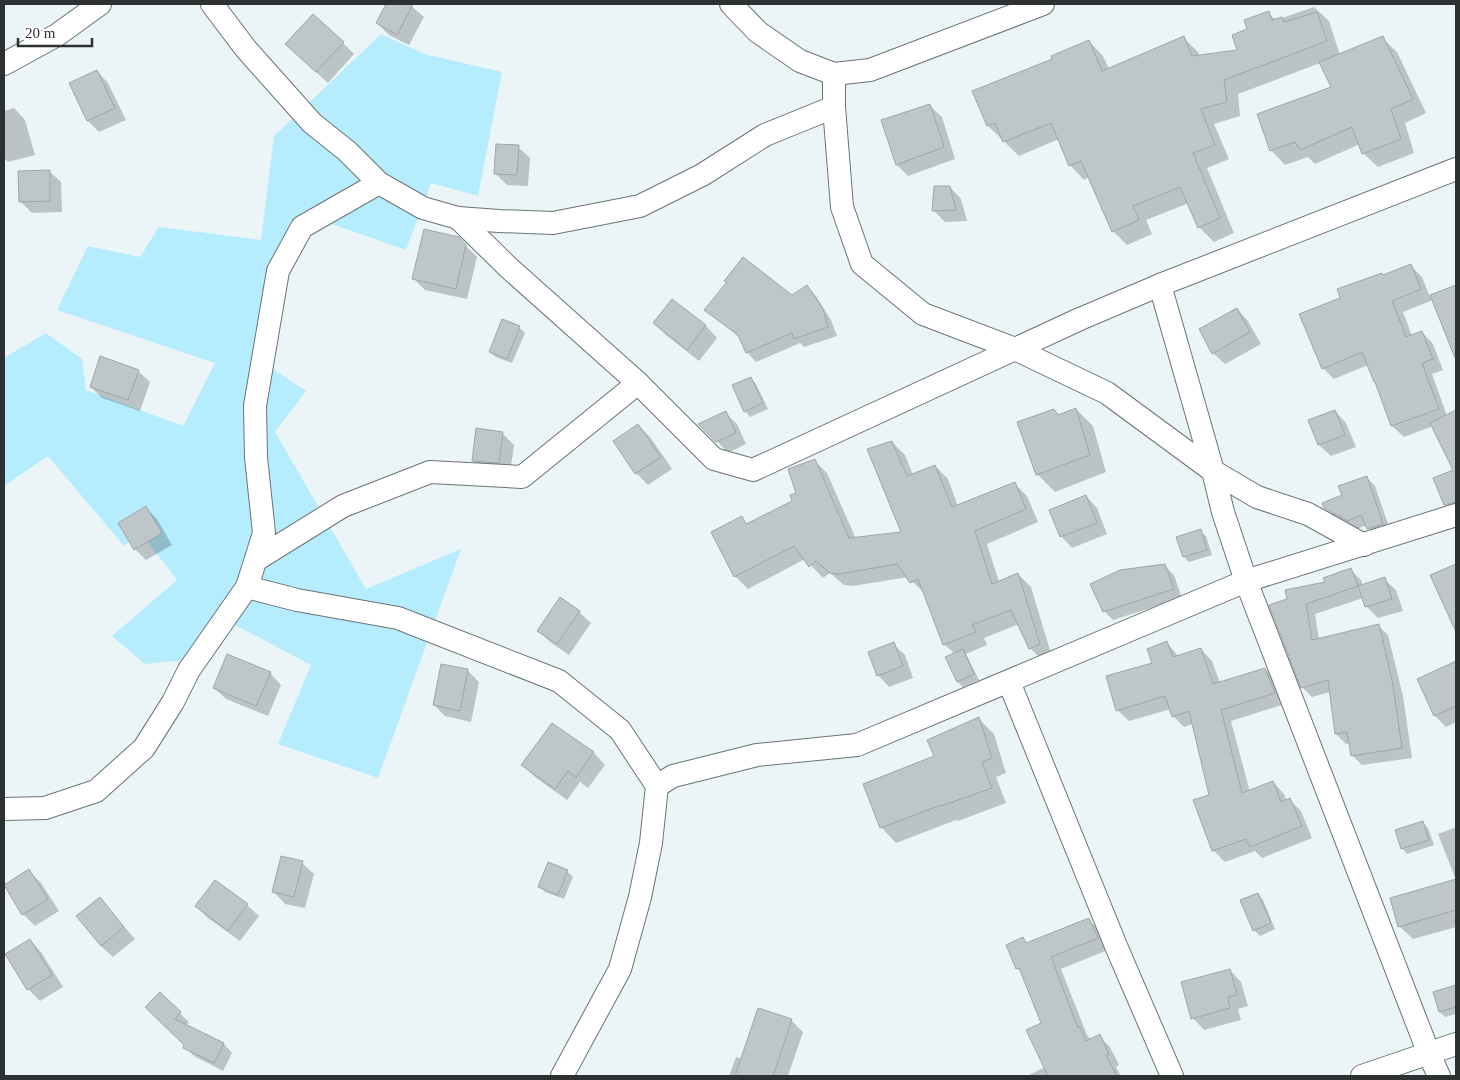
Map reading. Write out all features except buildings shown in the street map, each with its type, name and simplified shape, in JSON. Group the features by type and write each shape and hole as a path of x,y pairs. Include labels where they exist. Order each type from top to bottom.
{"street":[{"path":"4,64 58,35 100,4"},
{"path":"212,4 246,49 312,123 348,151 380,183 423,208 458,218 553,223 640,206 702,175 765,135 834,107"},
{"path":"731,4 758,32 800,61 834,74 870,70 1042,4"},
{"path":"834,74 834,107 842,207 862,264 923,314 1015,349 1107,393 1213,471 1258,497 1308,514 1364,545"},
{"path":"458,218 509,268 638,383 714,459 752,470 1015,349 1160,285 1456,169"},
{"path":"4,809 45,808 96,791 144,748 173,702 189,670 247,587 264,533 256,457 255,406 278,271 302,227 380,183"},
{"path":"1160,285 1213,471 1222,512 1246,581 1429,1054 1440,1076"},
{"path":"256,560 343,506 430,472 522,477 638,383"},
{"path":"657,786 674,776 757,755 857,745 1246,581 1456,515"},
{"path":"247,587 297,600 398,618 558,681 620,730 657,786 651,843 640,897 620,969 562,1076"},
{"path":"1009,682 1116,946 1172,1076"},
{"path":"1362,1076 1456,1044"}],"shaded area":[{"path":"381,34 424,54 502,72 478,196 431,183 406,250 309,216 261,361 306,391 275,432 366,589 461,549 378,778 278,744 311,665 224,619 207,658 145,664 112,636 177,580 140,532 124,546 48,456 4,486 4,358 46,333 82,359 86,390 183,426 215,363 57,310 88,246 140,257 159,227 261,240 274,136"}]}
